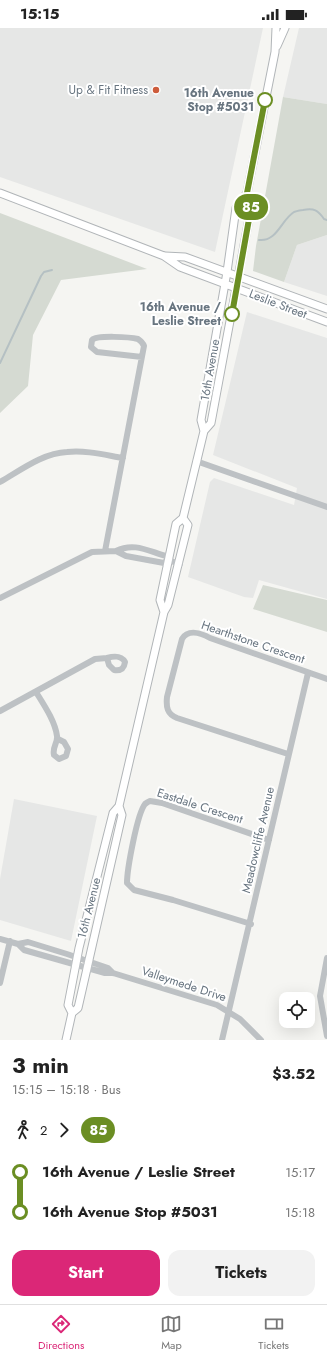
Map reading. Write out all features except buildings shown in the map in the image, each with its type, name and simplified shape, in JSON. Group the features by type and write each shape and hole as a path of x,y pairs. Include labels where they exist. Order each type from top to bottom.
{"main road":[{"name":"16th Avenue","path":"204,431 201,420 227,272 236,208 247,193 275,52 276,28"},
{"name":"16th Avenue","path":"275,52 285,28"},
{"name":"Leslie Street","path":"0,193 164,256 180,267 327,322"},
{"name":"16th Avenue","path":"72,1013 68,1006 76,961 113,813 119,806 164,612 168,605 180,564 188,525 184,518 196,461 204,431 211,423 251,208 247,193"},
{"name":"Leslie Street","path":"164,256 185,257 327,309"},
{"name":"16th Avenue","path":"164,612 160,600 168,560 176,523 184,518"},
{"name":"16th Avenue","path":"66,1040 72,1013 78,1008 89,965 122,815 119,806"}],"street":[{"path":"105,551 123,458 142,358 144,346 143,342 137,339 98,336 92,340 91,347 97,352 142,358"},
{"path":"0,482 52,454 67,452 123,458"},
{"path":"196,461 327,507"},
{"path":"116,551 126,546 135,547 166,556 168,560 180,564"},
{"path":"0,598 73,560 92,552 116,551 126,556 158,562 164,563 168,560"},
{"name":"Hearthstone Crescent","path":"288,754 172,716 166,706 167,697 182,639 190,633 203,634 210,638 327,680"},
{"path":"0,711 85,663 95,659 107,658"},
{"name":"Meadowcliffe Avenue","path":"222,1040 251,924 288,754 308,673"},
{"path":"36,692 55,728 58,738"},
{"name":"Eastdale Crescent","path":"251,924 174,900 134,890 127,883 127,870 141,814 145,804 150,801 162,803 270,840"},
{"name":"Valleymede Drive","path":"0,938 18,944 28,942 76,961 108,968 113,973 218,1005 240,1019 261,1040"},
{"path":"0,983 10,941"},
{"path":"327,958 320,996 327,1036"}],"shaded area":[{"path":"0,28 263,28 215,252 0,177"},
{"path":"299,28 327,28 327,104 283,97"},
{"path":"283,97 327,104 327,235 297,245 284,282 253,271 256,246"},
{"path":"0,213 147,269 61,280 33,335 28,386 0,413"},
{"path":"327,235 327,296 284,282 297,245"},
{"path":"247,312 327,338 327,599 259,580 253,598 244,597 188,577 210,482 214,478 294,505 297,488 213,455"},
{"path":"263,585 327,600 327,632 253,609"},
{"path":"14,799 97,816 71,941 0,920 0,879"}],"waterway":[{"path":"259,240 270,238 296,211 307,209 313,210 318,212 324,219 327,220"},
{"path":"0,363 41,276 44,272 52,270"}],"bus line":[{"name":"85","path":"232,314 251,208 247,193 265,100"}],"place":[{"name":"Up & Fit Fitness","path":"156,90"},
{"name":"16th Avenue Stop #5031","path":"265,100"},
{"name":"16th Avenue / Leslie Street","path":"232,314"}]}
